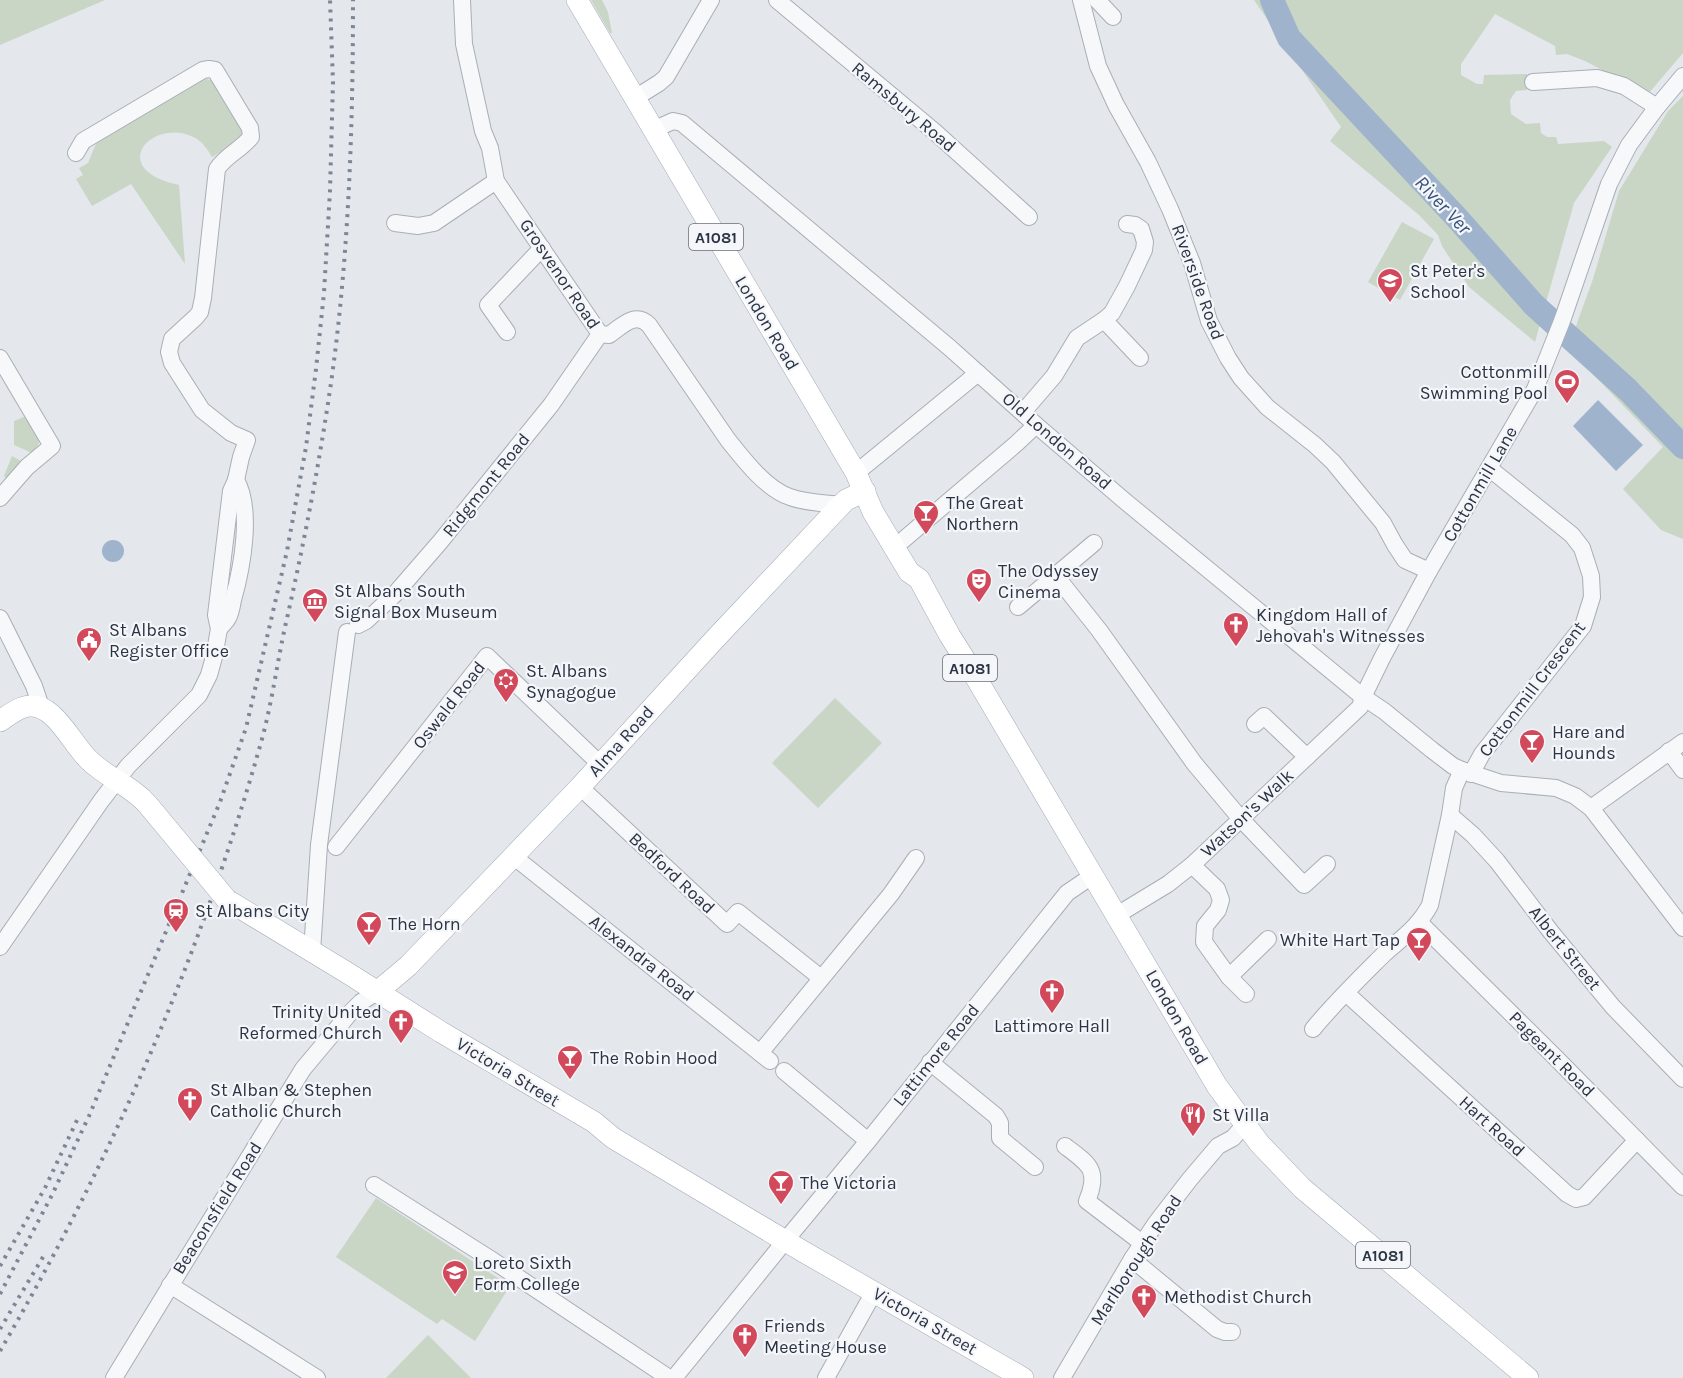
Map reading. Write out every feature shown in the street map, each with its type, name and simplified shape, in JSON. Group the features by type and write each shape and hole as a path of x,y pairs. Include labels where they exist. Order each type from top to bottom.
{"main road":[{"name":"London Road","path":"577,0 860,482 873,512 909,572 919,579"},
{"name":"London Road","path":"860,482 884,508 917,566 919,579 950,636 1217,1086 1245,1124 1266,1151 1302,1188 1528,1378"},
{"name":"Alma Road","path":"377,992 403,971 580,787 846,500 860,482"},
{"path":"0,721 21,707 41,708"},
{"name":"Victoria Street","path":"41,708 52,715 88,760 138,794 227,900 441,1032 594,1122 613,1138 785,1241 1023,1378"}],"street":[{"name":"Grosvenor Road","path":"462,0 464,44 496,181 600,334 609,335 630,321 639,318 644,320 728,440 768,484 790,497 841,505"},
{"path":"635,98 659,84 666,77 711,0"},
{"name":"Ramsbury Road","path":"777,0 935,132 1029,217"},
{"name":"Riverside Road","path":"1081,0 1098,66 1170,209 1187,249 1209,321 1228,358 1241,378 1260,399 1333,462 1383,524 1406,560 1430,571"},
{"path":"1097,0 1113,17"},
{"path":"0,947 116,780 199,695 209,675 219,628 228,618 240,573 244,544 242,490 236,480 240,457 247,440 231,433 202,410 172,363 169,352 172,339 200,312 217,169 225,158 244,146 251,137 250,128 216,70 209,69 203,70 83,141 76,153"},
{"path":"1533,82 1597,78 1624,86 1657,107"},
{"name":"Cottonmill Lane","path":"1363,697 1430,571 1535,388 1560,326 1609,184 1629,146 1657,107 1682,80"},
{"name":"Old London Road","path":"653,130 673,121 682,123 850,262 1036,425 1254,609 1452,765 1501,783 1556,788 1575,796 1591,808"},
{"path":"395,224 418,226 434,223 496,181"},
{"path":"1023,412 1054,376 1077,338 1112,313 1144,250 1144,236 1140,226"},
{"path":"507,332 488,305 542,248"},
{"path":"1104,320 1140,358"},
{"name":"Ridgmont Road","path":"312,952 319,845 353,629 366,621 394,595 440,542 551,405 600,334"},
{"path":"0,358 52,446 27,467 0,498"},
{"path":"860,482 978,373"},
{"path":"902,541 1036,425"},
{"name":"Cottonmill Crescent","path":"1313,1029 1346,993 1419,922 1430,905 1454,788 1583,626 1592,597 1591,576 1582,548 1572,535 1489,468"},
{"path":"1018,607 1094,543"},
{"path":"1056,576 1099,630 1194,763 1240,818 1304,885 1327,864"},
{"path":"0,618 34,686 41,708"},
{"name":"Oswald Road","path":"336,847 487,656 600,764"},
{"name":"Watson's Walk","path":"1117,915 1168,884 1192,865 1360,707 1363,697"},
{"path":"1255,724 1264,716 1307,757"},
{"path":"1683,770 1676,746 1591,808 1683,928"},
{"name":"Bedford Road","path":"580,787 727,924 738,912 821,978"},
{"name":"Albert Street","path":"1450,815 1497,861 1551,932 1613,1007 1683,1079"},
{"name":"Alexandra Road","path":"513,856 868,1141"},
{"path":"771,1062 821,978 891,894 916,858"},
{"path":"1192,865 1220,894 1221,904 1205,927 1204,942 1229,977 1246,994"},
{"name":"Lattimore Road","path":"674,1378 1067,893 1092,876"},
{"name":"Pageant Road","path":"1419,922 1683,1187"},
{"path":"1229,977 1268,939"},
{"name":"Beaconsfield Road","path":"114,1378 303,1069 349,1014 361,1002 377,992"},
{"name":"Hart Road","path":"1346,993 1567,1194 1576,1199 1584,1197 1637,1140"},
{"path":"930,1062 996,1116 1000,1123 1000,1138 1035,1167"},
{"name":"Marlborough Road","path":"1062,1378 1132,1259 1156,1223 1218,1146 1233,1138 1245,1124"},
{"path":"1065,1146 1084,1161 1094,1179 1087,1202 1142,1243"},
{"path":"374,1185 492,1260 669,1378"},
{"path":"1132,1259 1218,1329 1232,1332"},
{"path":"170,1285 316,1378"},
{"path":"826,1378 874,1292"}],"green space":[{"path":"0,0 105,0 0,45"},
{"path":"591,0 602,0 608,12 612,33 610,33"},
{"path":"1254,0 1683,0 1683,53 1648,94 1585,61 1567,54 1556,55 1555,46 1495,14 1461,64 1461,75 1477,84 1483,84 1484,75 1527,74 1527,90 1516,91 1510,100 1511,114 1526,124 1540,123 1541,133 1547,137 1556,137 1558,144 1604,141 1612,147 1574,203 1535,342 1469,287 1442,246 1438,235 1419,215 1330,141 1341,127"},
{"path":"202,78 217,84 243,129 240,141 212,157 197,139 181,133 166,133 153,138 144,146 140,156 144,167 156,177 179,185 185,264 131,184 92,206 76,179 83,175 79,168 88,163 98,139"},
{"path":"1683,96 1683,539 1661,530 1623,489 1663,447 1568,348 1593,279 1619,191 1668,111"},
{"path":"1402,222 1434,239 1400,300 1368,282"},
{"path":"26,416 39,441 32,453 14,445 14,421"},
{"path":"12,456 21,461 6,478 4,476"},
{"path":"835,698 882,743 818,808 772,763"},
{"path":"376,1198 510,1286 475,1341 442,1319 437,1324 336,1257"},
{"path":"428,1335 471,1378 386,1378"}],"water":[{"path":"1598,400 1643,445 1616,471 1573,426"},
{"path":"113,540 121,543 124,551 121,559 113,562 105,559 102,551 105,543"}],"waterway":[{"name":"River Ver","path":"1272,0 1289,38 1457,218 1534,305 1628,390 1683,447"}],"railway":[{"path":"0,1294 52,1195 89,1116 220,802 246,728 287,551 306,447 316,369 324,293 330,191 333,82 330,0"},
{"path":"0,1351 80,1204 150,1053 212,898 262,739 311,502 338,329 349,188 353,0"},
{"path":"0,1266 45,1188 79,1116"},
{"path":"0,1329 46,1252"}],"place":[{"name":"St Peter's School","path":"1390,304"},
{"name":"Cottonmill Swimming Pool","path":"1567,405"},
{"name":"The Great Northern","path":"926,536"},
{"name":"The Odyssey Cinema","path":"979,604"},
{"name":"St Albans South Signal Box Museum","path":"315,624"},
{"name":"Kingdom Hall of Jehovah's Witnesses","path":"1236,648"},
{"name":"St Albans Register Office","path":"89,663"},
{"name":"St. Albans Synagogue","path":"506,704"},
{"name":"Hare and Hounds","path":"1532,765"},
{"name":"St Albans City","path":"176,934"},
{"name":"The Horn","path":"369,947"},
{"name":"White Hart Tap","path":"1419,963"},
{"name":"Lattimore Hall","path":"1052,1015"},
{"name":"Trinity United Reformed Church","path":"401,1045"},
{"name":"The Robin Hood","path":"570,1081"},
{"name":"St Alban & Stephen Catholic Church","path":"190,1123"},
{"name":"St Villa","path":"1193,1138"},
{"name":"The Victoria","path":"781,1206"},
{"name":"Loreto Sixth Form College","path":"455,1296"},
{"name":"Methodist Church","path":"1144,1320"},
{"name":"Friends Meeting House","path":"745,1359"}]}
